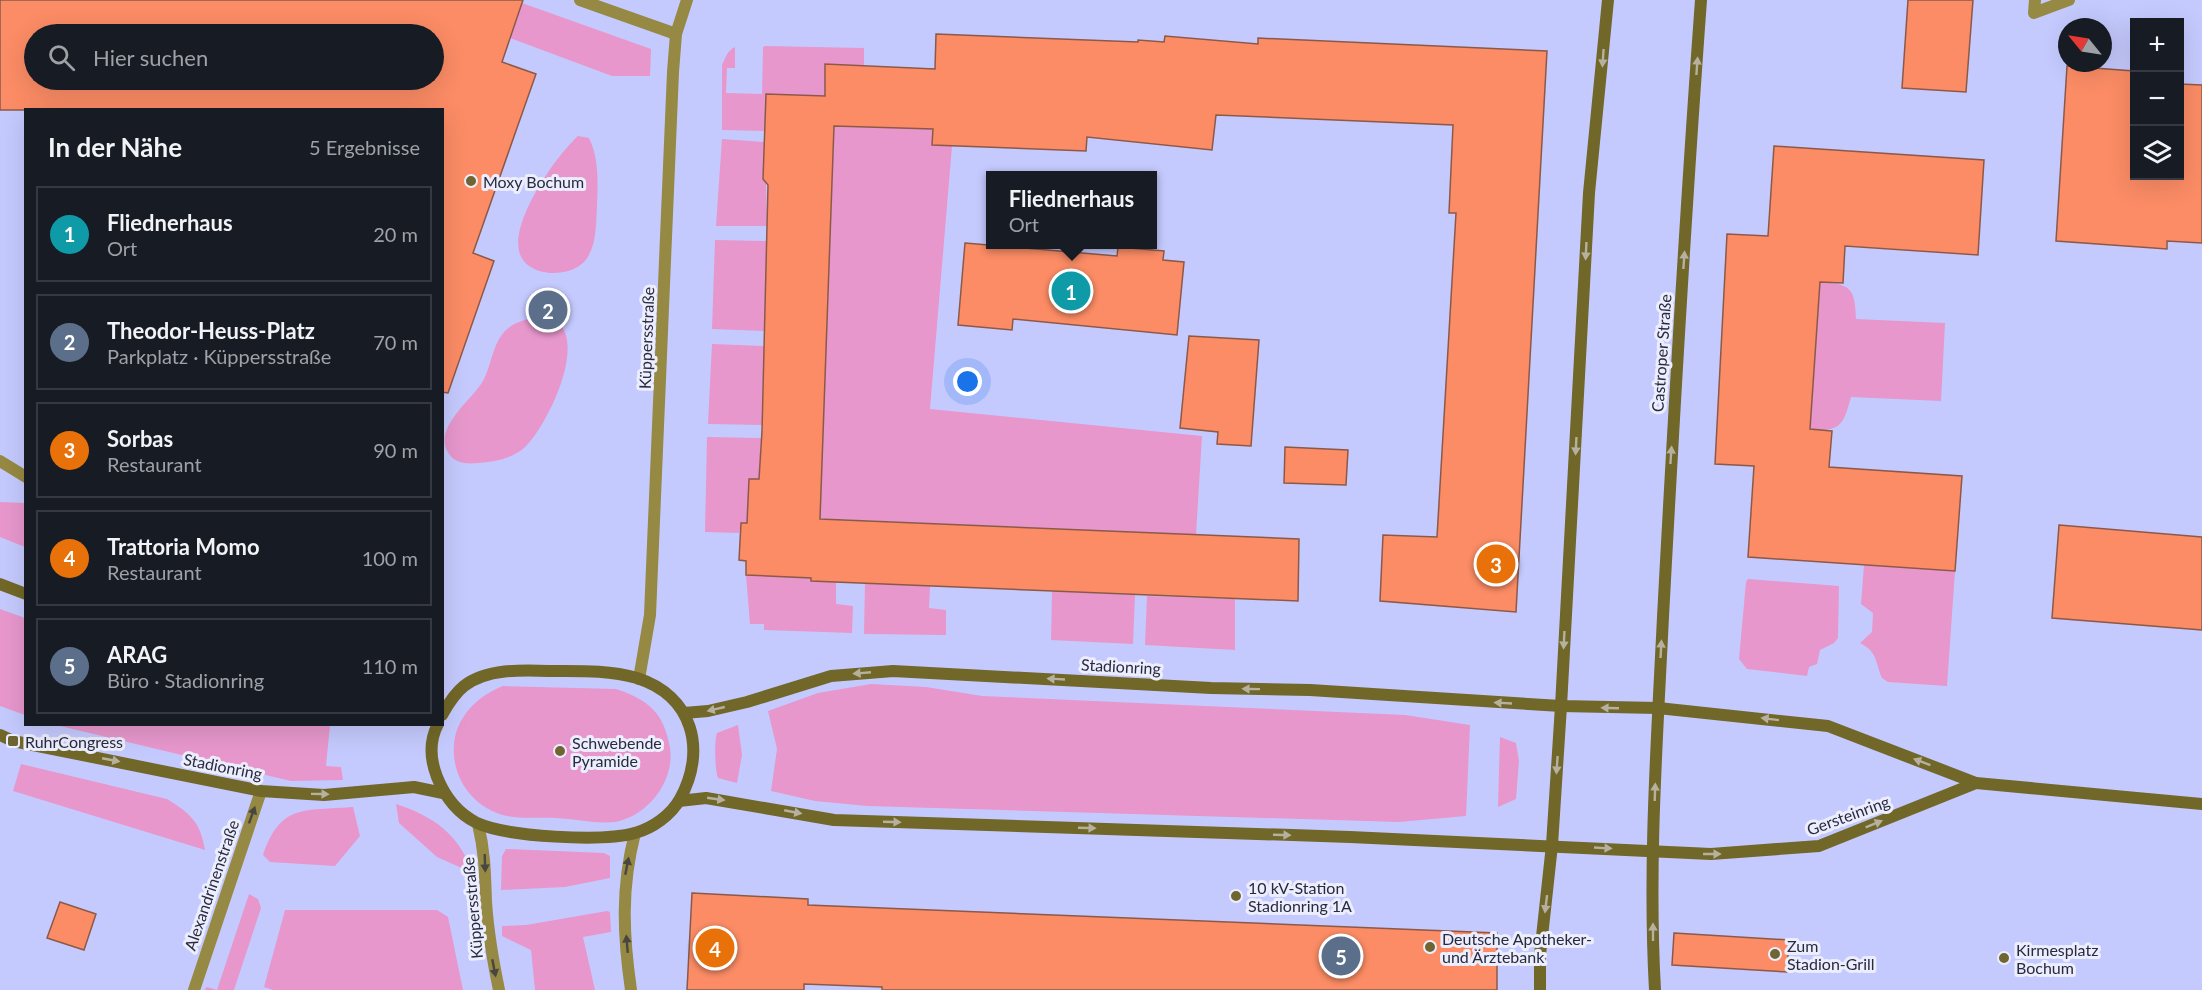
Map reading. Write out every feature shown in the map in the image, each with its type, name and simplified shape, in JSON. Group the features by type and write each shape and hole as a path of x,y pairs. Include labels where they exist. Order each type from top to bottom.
{"main road":[{"path":"1540,990 1540,955 1552,845 1561,706 1589,193 1608,0"},
{"name":"Castroper Straße","path":"1655,990 1653,850 1658,708 1669,485 1701,0"},
{"path":"0,584 24,593"},
{"path":"437,726 430,749 433,768 443,793 458,811 478,824 513,832 561,837 635,833 659,822 679,801 694,769 694,738 684,713 664,693 639,679 605,671 504,670 464,686 444,709"},
{"name":"Stadionring","path":"684,713 708,711 747,702 831,676 892,670 1211,688 1310,690 1561,706"},
{"path":"1561,706 1658,708"},
{"name":"Gersteinring","path":"1658,708 1828,726 1976,783 2202,804"},
{"name":"Stadionring","path":"0,735 12,741 261,791 324,795 414,787 443,793"},
{"name":"Gersteinring","path":"1653,850 1711,854 1820,846 1976,783"},
{"path":"679,801 706,798 834,820 1653,850"}],"street":[{"path":"580,0 676,34"},
{"name":"Küppersstraße","path":"639,679 650,615 676,34 687,0"},
{"path":"2035,0 2034,13 2069,0"},
{"path":"0,461 24,476"},
{"name":"Alexandrinenstraße","path":"194,990 261,791"},
{"name":"Küppersstraße","path":"478,824 486,855 486,904 493,964 499,990"},
{"path":"631,990 624,899 625,871 635,833"}],"shaded area":[{"path":"522,3 651,49 650,76 612,76 510,38"},
{"path":"735,47 735,68 727,68 726,93 762,94 763,47 864,48 864,66 825,64 825,96 766,94 765,131 722,130 722,65 726,57"},
{"path":"834,126 933,129 932,145 952,146 930,409 1202,436 1196,535 813,518 821,482"},
{"path":"578,136 589,138 596,162 598,179 594,243 584,262 577,267 558,273 547,273 529,266 523,260 519,251 522,222 548,173"},
{"path":"722,139 765,142 767,226 716,226"},
{"path":"715,240 767,241 765,331 712,329"},
{"path":"1820,282 1839,284 1849,290 1854,300 1856,319 1945,323 1941,401 1851,397 1846,415 1839,425 1834,428 1810,430"},
{"path":"543,316 559,323 566,337 567,355 563,376 546,418 525,447 515,454 503,459 484,462 466,463 455,460 449,454 445,444 445,435 455,415 483,381 501,336 518,322"},
{"path":"712,344 764,346 762,425 708,424"},
{"path":"707,437 761,438 759,479 747,523 741,523 739,533 705,532"},
{"path":"0,502 24,503 24,547 0,537"},
{"path":"1864,565 1955,571 1947,686 1888,682 1882,678 1873,654 1860,643 1872,632 1873,613 1861,604"},
{"path":"746,575 811,578 811,581 836,582 836,604 853,606 852,633 764,630 764,624 750,624"},
{"path":"1748,579 1839,586 1838,638 1834,643 1820,650 1817,664 1809,667 1807,676 1747,669 1739,659"},
{"path":"865,583 930,586 929,608 946,610 946,635 864,634"},
{"path":"1052,591 1135,595 1133,644 1051,640"},
{"path":"1147,596 1235,599 1235,650 1145,645"},
{"path":"0,609 24,618 24,715 0,706"},
{"path":"871,684 926,687 982,696 1405,715 1470,725 1466,816 1399,822 867,806 815,801 771,791 777,749 768,711 818,693"},
{"path":"503,686 616,689 646,703 653,709 664,726 670,748 668,773 657,795 638,813 615,822 513,817 494,812 482,805 464,787 459,775 455,763 455,737 467,712 487,694"},
{"path":"738,725 742,755 737,783 718,778 715,749 717,733"},
{"path":"60,726 330,726 326,766 341,767 343,780 291,781"},
{"path":"1500,737 1516,743 1519,761 1516,799 1498,807"},
{"path":"21,764 167,799 193,820 200,832 205,850 13,791"},
{"path":"396,804 434,821 444,829 460,848 473,873 437,857 399,823"},
{"path":"353,807 360,836 335,866 270,862 263,855 270,838 286,818 308,810"},
{"path":"506,849 604,853 610,856 610,878 565,887 501,890 502,856"},
{"path":"249,894 258,899 261,908 234,990 217,990"},
{"path":"285,910 437,910 448,917 463,990 273,990 264,987"},
{"path":"610,912 611,932 583,937 595,990 535,990 531,950 502,936 502,926 526,925"}],"building":[{"path":"0,0 523,0 502,62 536,74 473,253 494,261 448,393 444,392 444,108 24,108 24,110 0,110"},
{"path":"1908,0 1973,0 1966,92 1902,88"},
{"path":"936,34 1138,42 1138,40 1164,42 1165,36 1258,44 1258,38 1547,51 1516,612 1380,601 1383,535 1437,537 1456,213 1449,213 1453,125 1216,115 1212,150 1087,137 1086,151 932,145 933,129 834,126 820,519 1299,539 1298,601 811,581 811,578 746,575 746,561 739,560 741,523 747,523 749,479 759,479 762,431 768,185 763,179 766,94 825,96 825,64 935,69"},
{"path":"2130,71 2130,180 2184,180 2184,84 2202,85 2202,243 2167,241 2167,249 2056,241 2067,72"},
{"path":"1774,146 1984,160 1978,255 1845,246 1843,283 1820,282 1810,429 1832,431 1829,467 1962,476 1955,571 1748,557 1754,466 1715,464 1727,234 1768,236"},
{"path":"965,243 986,245 986,249 1035,249 1117,256 1118,249 1141,249 1164,251 1163,260 1184,262 1177,335 1013,319 1012,330 958,325"},
{"path":"1189,336 1259,340 1251,446 1217,444 1218,432 1180,428"},
{"path":"1285,447 1348,450 1346,485 1284,483"},
{"path":"2059,525 2202,537 2202,630 2052,618"},
{"path":"692,893 808,899 808,905 1497,933 1497,990 882,990 882,987 804,984 804,990 687,990"},
{"path":"60,902 96,914 84,950 47,938"},
{"path":"1674,933 1789,940 1787,972 1672,965"}],"place":[{"name":"Moxy Bochum","path":"471,181"},
{"name":"Fliednerhaus","path":"1071,291"},
{"name":"Theodor-Heuss-Platz","path":"548,310"},
{"name":"Sorbas","path":"1496,564"},
{"name":"RuhrCongress","path":"13,741"},
{"name":"Schwebende Pyramide","path":"560,751"},
{"name":"10 kV-Station Stadionring 1A","path":"1236,896"},
{"name":"Deutsche Apotheker- und Ärztebank","path":"1430,947"},
{"name":"Trattoria Momo","path":"715,948"},
{"name":"Zum Stadion-Grill","path":"1775,954"},
{"name":"ARAG","path":"1341,956"},
{"name":"Kirmesplatz Bochum","path":"2004,958"}]}
